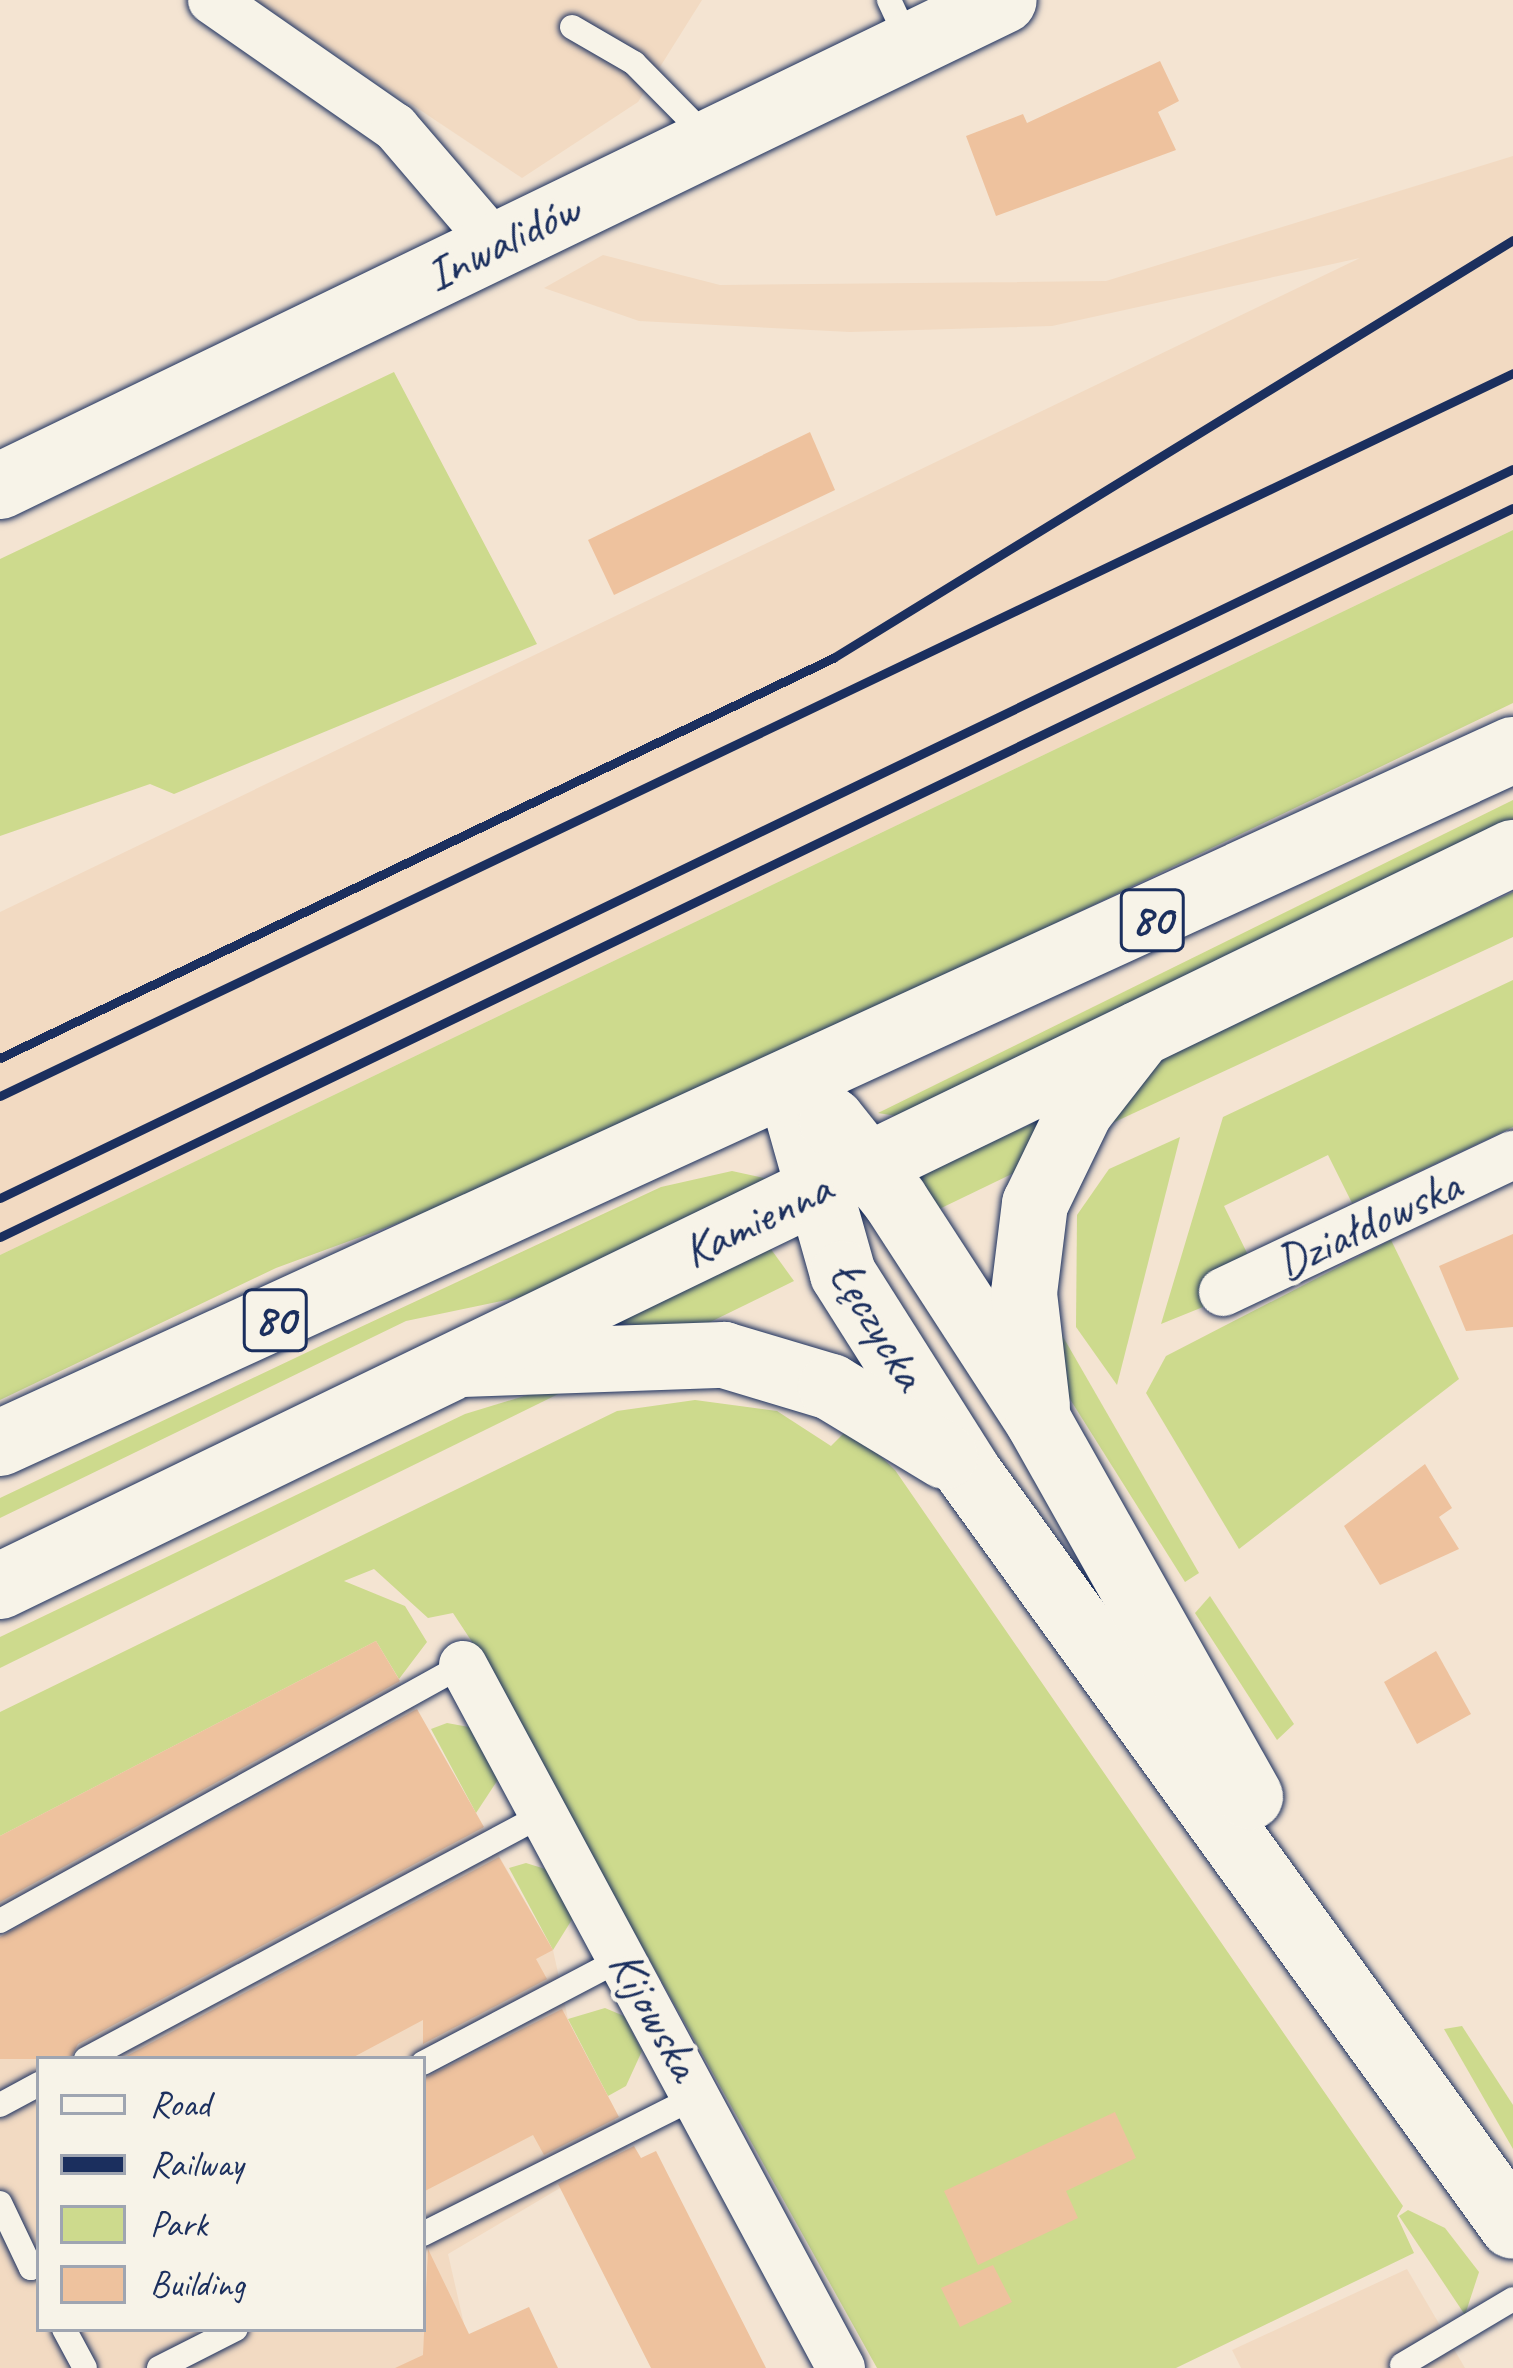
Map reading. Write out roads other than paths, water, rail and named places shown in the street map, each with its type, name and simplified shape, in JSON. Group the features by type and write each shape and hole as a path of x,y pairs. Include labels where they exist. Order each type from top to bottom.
{"street":[{"path":"212,0 395,127 496,246"},
{"name":"Inwalidów","path":"0,486 711,140 899,23 1004,0"},
{"name":"80","path":"0,1443 790,1090 1513,750"},
{"name":"Kamienna","path":"0,1586 1513,853"},
{"path":"1039,1422 1024,1293 1035,1204 1079,1111 1140,1034"},
{"name":"Łęczycka","path":"790,1090 870,1165 1039,1422 1399,2061"},
{"name":"Łęczycka","path":"790,1090 812,1193 843,1274 968,1472 1399,2061 1513,2226"},
{"name":"Działdowska","path":"1222,1292 1513,1155"},
{"path":"454,1364 688,1349 762,1363 873,1407 968,1472"},
{"name":"Kijowska","path":"463,1665 699,2095 841,2368"}],"lane":[{"path":"572,27 634,63 711,140"},
{"path":"0,1922 463,1665"},
{"path":"92,2056 544,1814"},
{"path":"426,2060 623,1958"},
{"path":"0,2105 36,2086"},
{"path":"426,2232 699,2095"},
{"path":"0,2203 36,2272"},
{"path":"1402,2365 1513,2299"},
{"path":"66,2332 85,2368"},
{"path":"159,2368 230,2332"}],"railway":[{"path":"0,1058 833,658 1513,240"},
{"path":"0,1096 1513,373"},
{"path":"0,1198 1513,469"},
{"path":"0,1237 1513,508"}]}
